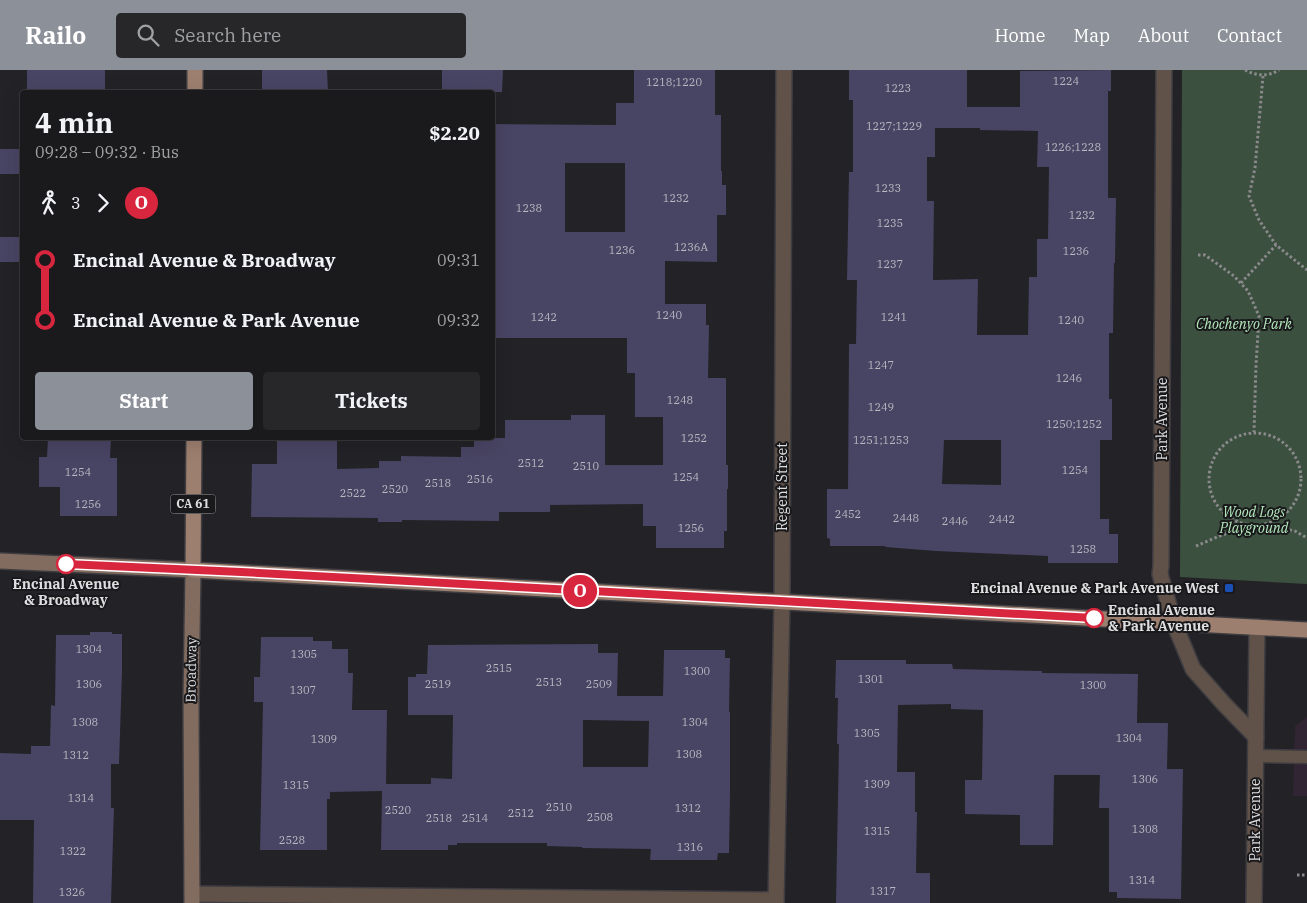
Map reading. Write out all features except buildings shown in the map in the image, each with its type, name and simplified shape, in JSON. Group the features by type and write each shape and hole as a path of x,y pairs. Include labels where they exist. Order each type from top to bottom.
{"main road":[{"path":"195,70 195,90"},
{"name":"Broadway","path":"193,570 194,440"},
{"path":"193,570 1307,630"}],"street":[{"name":"Regent Street","path":"776,901 782,601 784,70"},
{"name":"Park Avenue","path":"1164,70 1160,574 1174,623 1193,669 1256,737"},
{"path":"0,561 193,570"},
{"name":"Broadway","path":"192,898 190,699 193,570"},
{"name":"Park Avenue","path":"1254,903 1257,627"},
{"path":"192,898 776,901"}],"lane":[{"path":"1256,756 1307,757"}],"path":[{"path":"1245,70 1252,74 1263,76 1279,70"},
{"path":"1263,76 1255,168 1249,196 1259,220 1276,245 1307,270"},
{"path":"1241,284 1276,245"},
{"path":"1198,255 1205,256 1234,276 1248,291 1259,316 1254,432"},
{"path":"1254,432 1266,433 1280,439 1292,449 1299,462 1302,480 1300,492 1293,506 1281,517 1268,524 1252,525 1237,522 1224,513 1215,502 1210,487 1209,472 1214,457 1223,445 1236,436 1254,432"},
{"path":"1302,480 1307,480"},
{"path":"1196,546 1222,535 1259,524 1295,531 1307,538"},
{"path":"1297,875 1307,875"}],"shaded area":[{"path":"1307,717 1307,796 1293,796 1295,726"}],"green space":[{"name":"Chochenyo Park","path":"1182,70 1307,70 1307,584 1180,577"}],"bus line":[{"name":"O","path":"66,564 1094,618"}],"place":[{"name":"Encinal Avenue & Broadway","path":"66,564"},
{"name":"Encinal Avenue & Park Avenue West","path":"1229,588"},
{"name":"Encinal Avenue & Park Avenue","path":"1094,618"}],"park label":[{"name":"Wood Logs Playground","path":"1254,520"}]}
